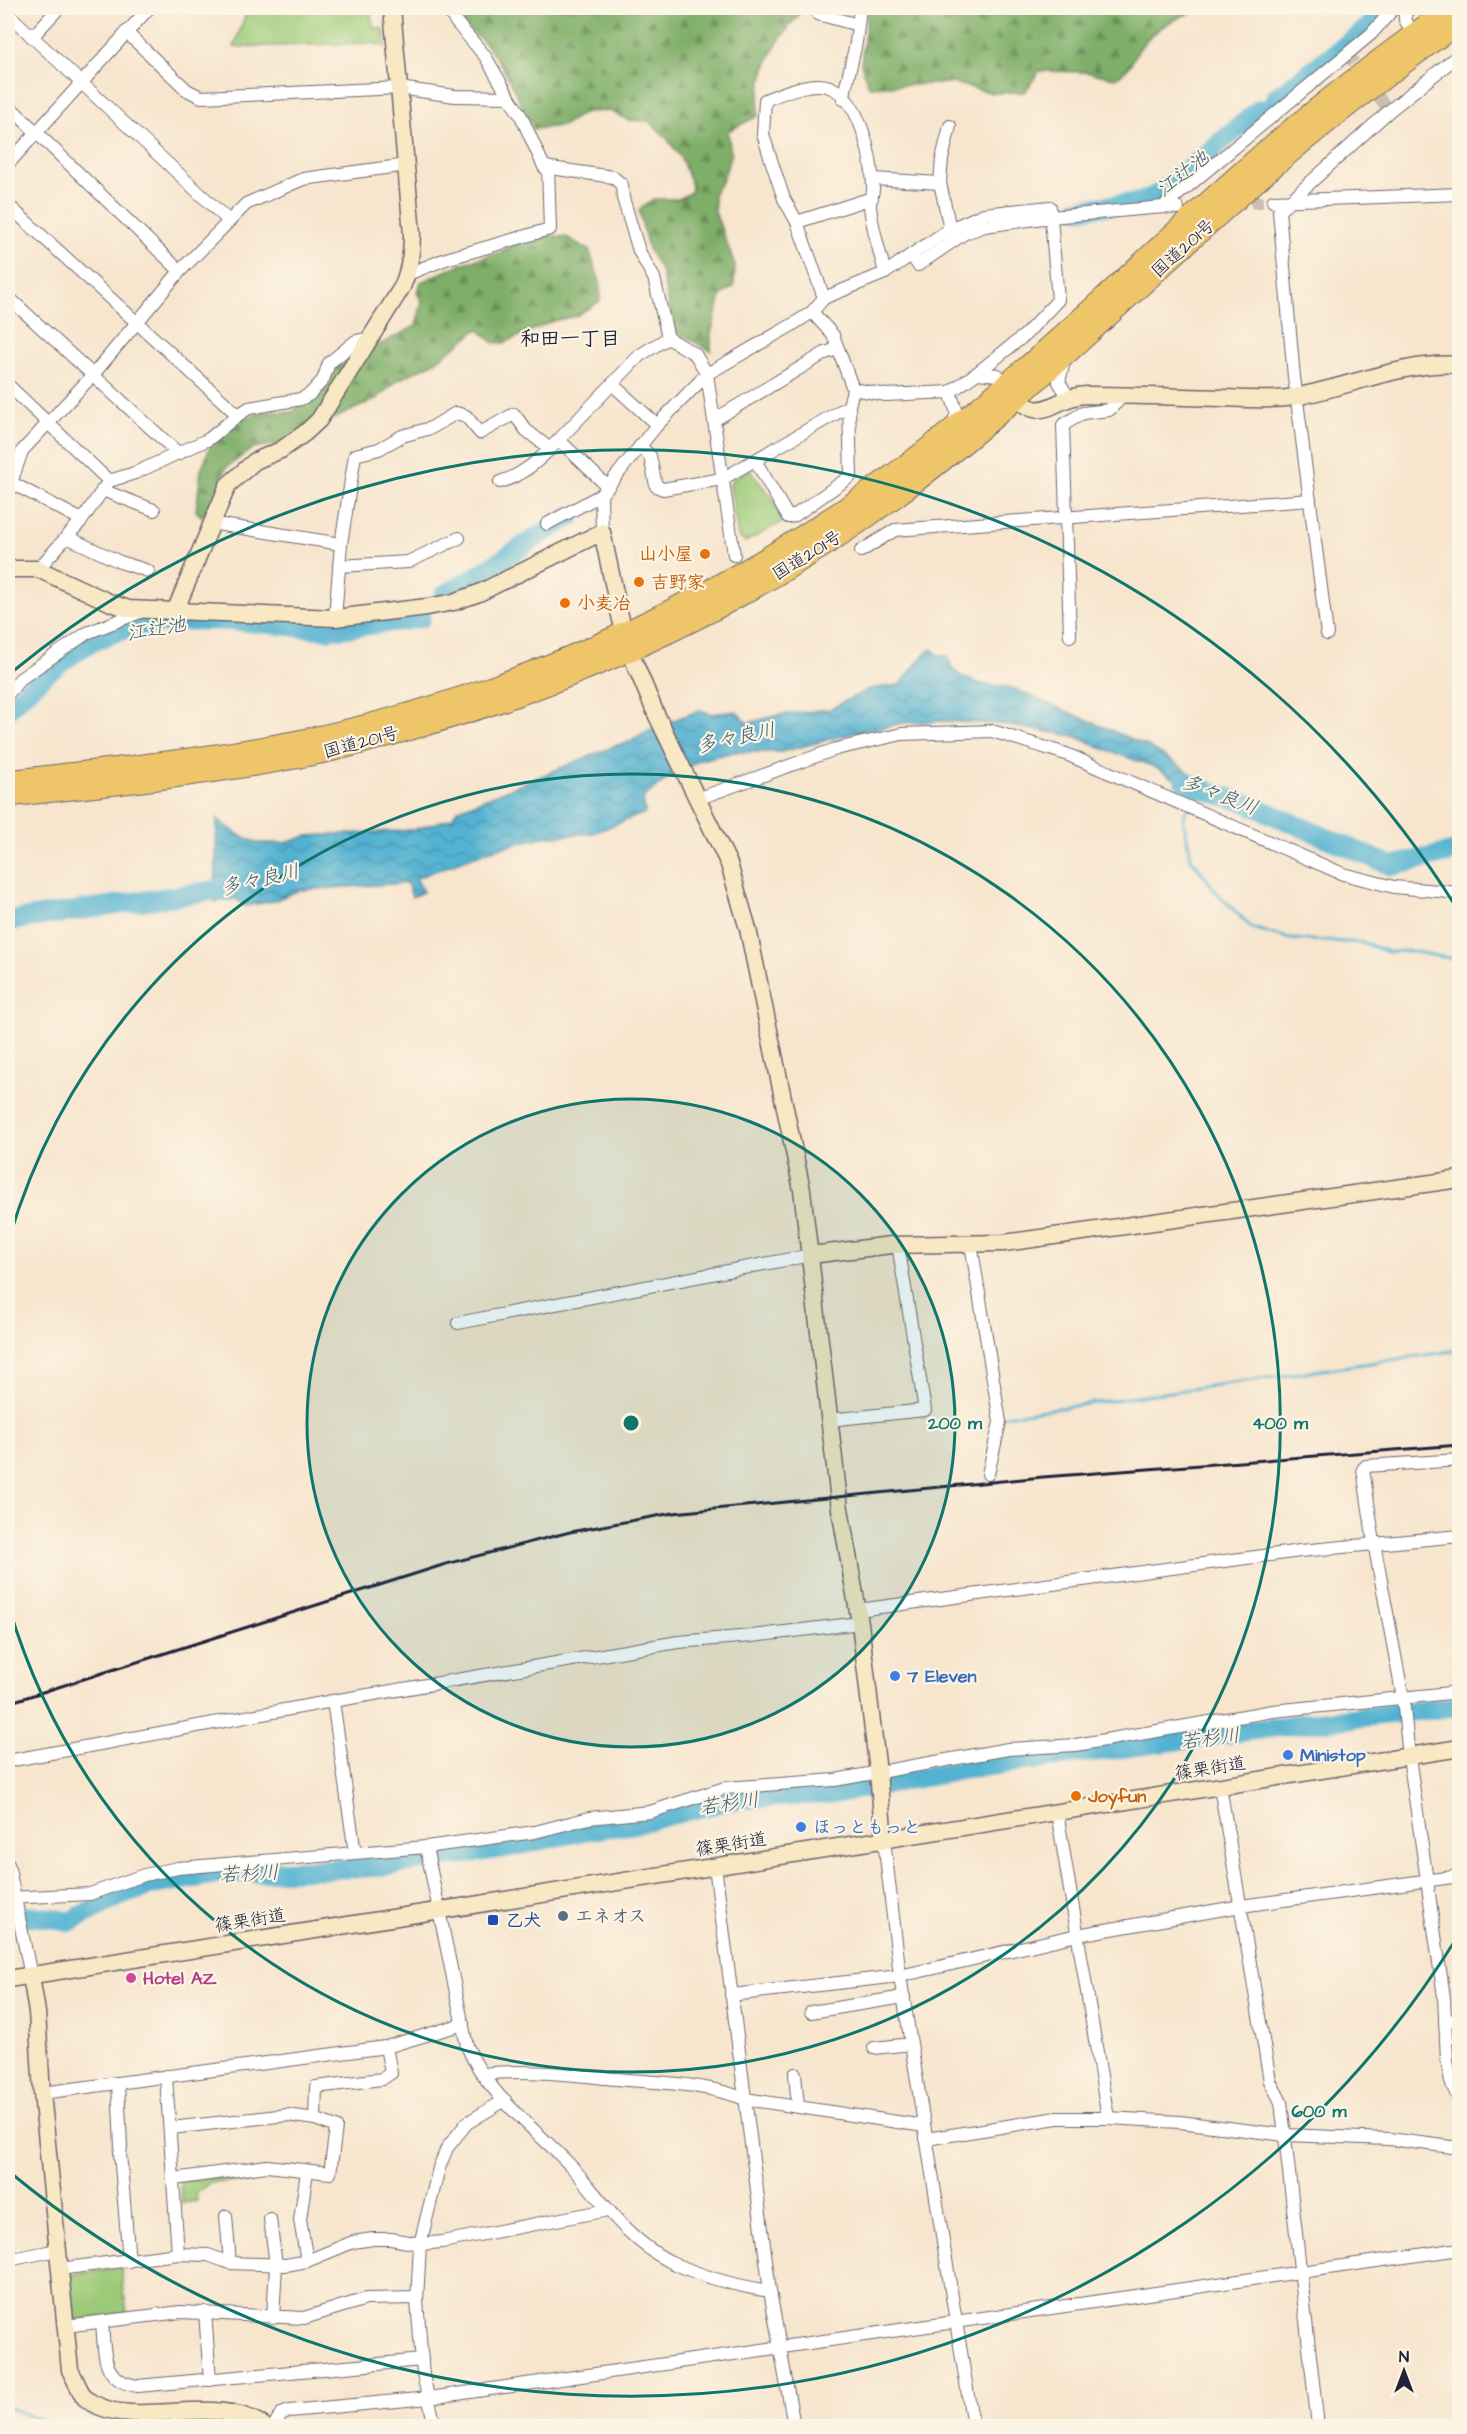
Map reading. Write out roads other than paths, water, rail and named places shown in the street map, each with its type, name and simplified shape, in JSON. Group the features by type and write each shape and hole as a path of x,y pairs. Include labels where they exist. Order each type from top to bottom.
{"highway":[{"name":"国道201号","path":"8,796 136,783 314,755 433,723 516,698 627,643 781,572 851,528 896,496 1011,392 1255,161 1450,8"},
{"name":"国道201号","path":"8,781 232,753 312,738 458,697 627,643 783,548 886,480 949,431 1011,392 1066,353 1337,113 1460,22"}],"street":[{"path":"32,37 59,8"},
{"path":"8,164 149,8"},
{"path":"176,609 228,485 255,461 280,450 319,420 408,274 412,256 412,234 392,8"},
{"path":"447,8 485,56 521,116 544,167 613,177 622,185 623,198 639,251 654,278 668,338 695,354 707,374 734,555"},
{"path":"814,8 818,14 858,25"},
{"path":"843,99 860,8"},
{"path":"1163,207 1371,34 1394,8"},
{"path":"1411,8 1405,12 1405,20 1414,34"},
{"path":"8,14 229,221"},
{"path":"126,33 187,90 201,97 399,88 454,96 509,97"},
{"path":"1327,634 1297,397 1279,211 1389,111 1460,54"},
{"path":"824,298 797,222 784,199 763,134 765,100 792,89 808,86 831,88 855,111 863,130 873,179 870,204 885,273"},
{"path":"8,105 180,271"},
{"path":"950,126 942,159 940,183 950,229"},
{"path":"82,520 8,485 22,451 92,376 180,271 246,204 303,179 407,165"},
{"path":"408,274 446,259 550,229 548,167"},
{"path":"873,179 940,183"},
{"path":"1273,201 1460,194"},
{"path":"797,222 872,198"},
{"path":"8,206 238,415"},
{"path":"547,524 604,491 657,425 707,374 812,312 824,298 885,273 950,229 984,214 1050,207 1058,300 1025,335 950,392 886,395 853,389"},
{"path":"911,255 918,265 965,233 986,226 1051,217 1163,207 1178,208"},
{"path":"8,297 179,454"},
{"path":"755,460 788,517 794,516 851,477 849,406 853,389 833,335 812,312"},
{"path":"38,569 82,520 105,485 209,439 249,408 289,403 310,394 323,380 329,363 356,341 370,338"},
{"path":"500,482 513,478 535,464 640,355 668,338"},
{"path":"714,420 825,353 838,349"},
{"path":"1066,353 1059,382 1069,398"},
{"path":"977,373 998,375 1025,406 1039,410 1047,409 1069,398 1086,395 1243,399 1297,397 1392,372 1425,366 1460,365"},
{"path":"612,384 657,425"},
{"path":"8,385 48,422 105,485 154,510"},
{"path":"949,431 957,413 950,392"},
{"path":"1070,636 1063,425 1083,413 1109,410 1123,396"},
{"path":"640,446 650,456 657,486 663,489 722,479 849,406"},
{"path":"335,618 341,544 355,454 379,449 402,436 431,428 456,413 466,416 480,433 514,414 526,430 554,444 604,491 602,532 627,643 661,723 729,864 748,930 802,1190 840,1509 859,1617 900,1976 973,2427"},
{"path":"861,551 895,530 1310,500"},
{"path":"210,524 341,544"},
{"path":"8,569 25,567 38,569 129,609 176,609 335,618 454,602 480,593 602,532"},
{"path":"67,537 120,562 148,571"},
{"path":"339,566 408,562 459,538"},
{"path":"8,694 20,679 87,633 145,610"},
{"path":"695,795 836,749 902,734 992,731 1066,754 1343,874 1394,887 1460,892"},
{"path":"458,1323 811,1255 898,1245 971,1244 1064,1235 1460,1179"},
{"path":"971,1244 1000,1422 988,1474"},
{"path":"829,1420 925,1410 898,1245"},
{"path":"1460,1460 1366,1466 1363,1469 1374,1543 1403,1698 1409,1757 1444,1997 1447,2061 1451,2082 1460,2102"},
{"path":"8,1761 333,1701 678,1642 752,1636 859,1617 1374,1543 1460,1536"},
{"path":"11,1898 90,1894 144,1875 178,1868 426,1847 535,1832 589,1818 650,1812 725,1788 836,1780 1008,1749 1076,1745 1273,1711 1460,1692"},
{"path":"333,1701 356,1853"},
{"name":"篠栗街道","path":"8,1979 1460,1748"},
{"path":"1220,1786 1270,2081 1281,2102 1318,2427"},
{"path":"1056,1812 1108,2118"},
{"path":"426,1847 467,2046 474,2062 483,2074 505,2100 571,2167 624,2229 639,2242 668,2260 701,2274 770,2291"},
{"path":"8,1864 11,1898 31,1976 37,2012 42,2093 70,2370 85,2399 114,2421 138,2424 254,2420 264,2427"},
{"path":"715,1866 770,2291 794,2427"},
{"path":"731,1995 900,1976 1077,1935 1242,1906 1460,1876"},
{"path":"811,2012 904,1997"},
{"path":"1445,2021 1460,2018"},
{"path":"42,2093 386,2047 463,2024"},
{"path":"874,2048 911,2044"},
{"path":"315,2119 316,2087 381,2079 391,2073 386,2047"},
{"path":"483,2074 517,2070 689,2085 721,2090 745,2099 924,2126"},
{"path":"795,2074 798,2107"},
{"path":"166,2076 178,2254"},
{"path":"118,2083 122,2147 120,2153 129,2261"},
{"path":"435,2427 422,2360 417,2298 420,2244 439,2168 447,2148 467,2123 505,2100"},
{"path":"171,2128 287,2115 315,2119 336,2127 330,2173 267,2166 174,2179"},
{"path":"926,2139 1057,2118 1108,2118 1180,2122 1285,2135 1389,2139 1460,2148"},
{"path":"307,2171 300,2220 307,2261"},
{"path":"59,2269 178,2254 208,2255 230,2263 286,2265 307,2261 363,2240 392,2239 420,2244 474,2237 484,2233 608,2210"},
{"path":"226,2216 230,2263"},
{"path":"270,2219 276,2265 273,2318"},
{"path":"274,2427 281,2414 289,2411 429,2398 1460,2249"},
{"path":"8,2260 57,2250"},
{"path":"65,2326 181,2312 304,2318 366,2299 417,2298"},
{"path":"205,2312 210,2380"},
{"path":"102,2322 107,2364 111,2374 119,2381 138,2386 422,2360"}],"water":[{"path":"932,649 937,654 947,656 954,670 965,678 980,683 1010,687 1150,747 1209,785 1205,798 1155,767 1075,736 998,724 945,721 903,723 781,752 734,752 700,760 668,778 643,798 645,813 593,833 543,837 491,850 416,878 423,892 412,897 407,883 300,890 273,901 245,906 236,899 215,902 217,819 239,835 258,843 286,843 307,836 413,830 452,818 457,810 617,745 625,744 649,730 700,710 712,714 736,711 747,723 779,715 830,709 869,689 900,685 925,653"}],"waterway":[{"name":"江辻池","path":"1275,98 1369,27 1383,8"},
{"name":"江辻池","path":"1077,209 1142,202 1160,193 1260,109"},
{"name":"江辻池","path":"444,595 570,517"},
{"name":"江辻池","path":"339,629 421,618"},
{"name":"江辻池","path":"8,709 43,677 82,648 110,635 139,626 202,620 329,630"},
{"name":"多々良川","path":"1184,781 1246,803 1392,866 1460,850"},
{"path":"1189,803 1195,790"},
{"path":"1187,809 1183,818 1191,858 1217,893 1252,928 1291,939 1364,943 1388,952 1409,951 1460,960"},
{"name":"多々良川","path":"8,921 216,890 241,883"},
{"path":"1004,1416 1460,1350"},
{"name":"若杉川","path":"8,1915 53,1918 69,1922 122,1895 153,1885 218,1874 374,1867 505,1848 589,1830 634,1824 731,1800 838,1793 967,1769 1300,1724 1460,1706"},
{"path":"8,2407 54,2426"}],"tunnel":[{"path":"1347,53 1389,111"},
{"path":"1233,204 1273,201"}],"railway":[{"path":"8,1703 446,1564 570,1532 673,1513 1043,1477 1460,1445"}],"place":[{"name":"山小屋","path":"705,554"},
{"name":"吉野家","path":"639,582"},
{"name":"小麦冶","path":"565,603"},
{"name":"7 Eleven","path":"895,1676"},
{"name":"Ministop","path":"1288,1755"},
{"name":"Joyfun","path":"1076,1796"},
{"name":"ほっともっと","path":"801,1827"},
{"name":"エネオス","path":"563,1916"},
{"name":"乙犬","path":"493,1920"},
{"name":"Hotel AZ","path":"131,1978"}],"district":[{"name":"和田一丁目","path":"570,338"}]}
